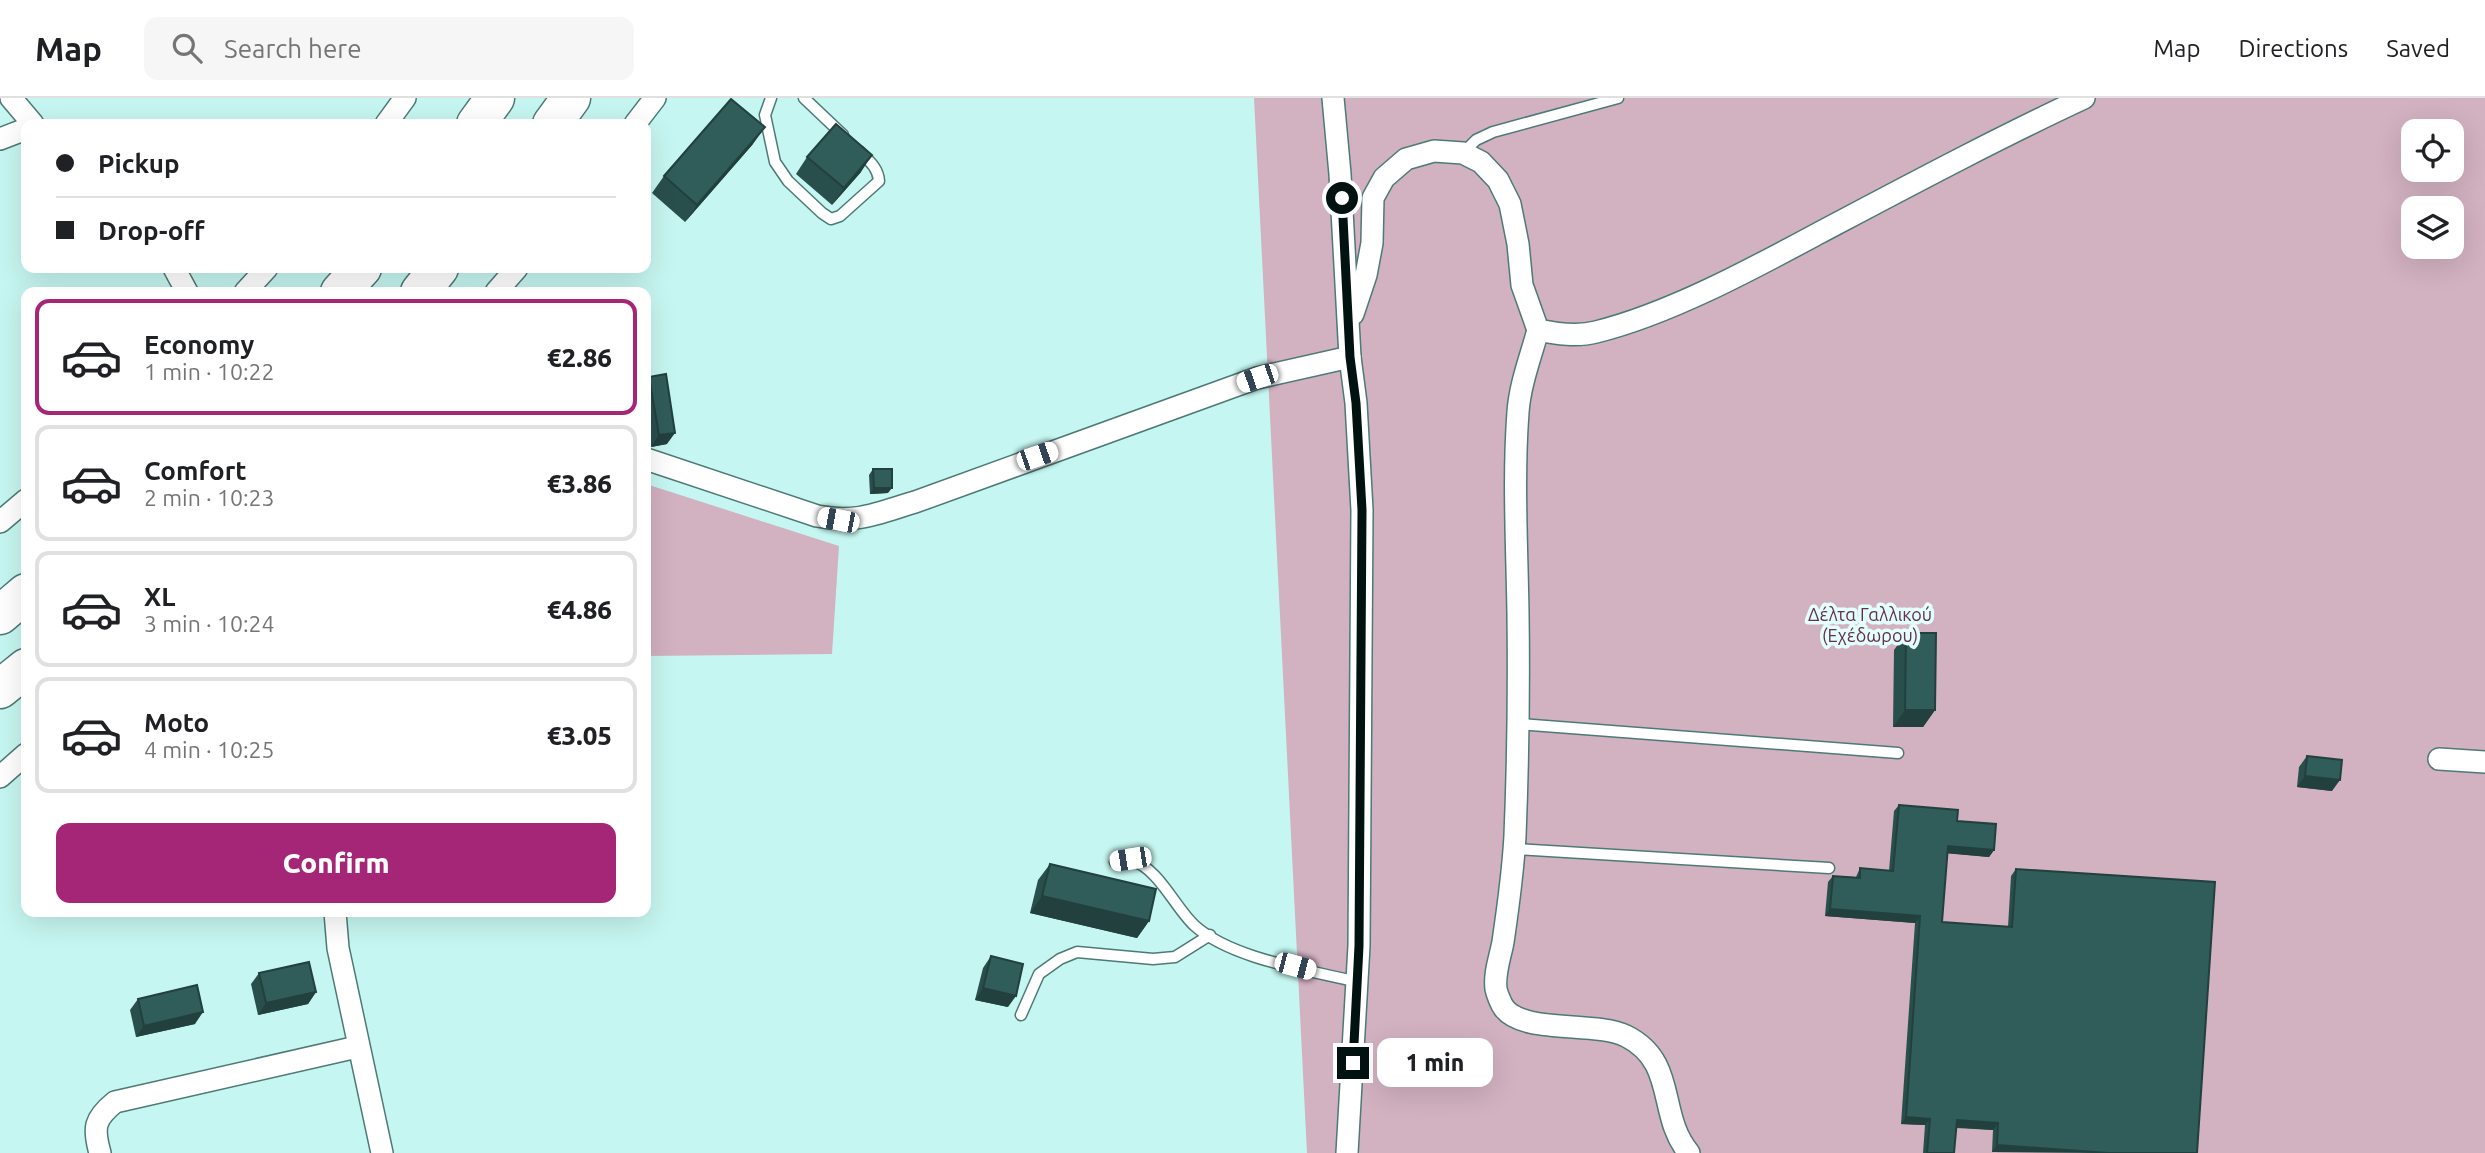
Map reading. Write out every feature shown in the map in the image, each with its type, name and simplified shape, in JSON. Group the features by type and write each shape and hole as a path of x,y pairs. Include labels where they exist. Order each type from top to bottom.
{"highway":[{"path":"479,119 495,98"},
{"path":"556,119 571,98"},
{"path":"345,287 357,273"},
{"path":"423,287 435,273"},
{"path":"0,615 21,597"},
{"path":"0,689 21,672"}],"street":[{"path":"10,98 29,119"},
{"path":"390,119 405,98"},
{"path":"639,119 655,98"},
{"path":"1333,98 1362,510 1361,835 1357,982 1347,1153"},
{"path":"1538,330 1558,335 1594,333 1655,313 1753,268 2003,136 2084,98"},
{"path":"0,139 21,131"},
{"path":"1349,327 1366,275 1372,243 1373,198 1384,178 1406,159 1434,151 1463,153 1480,162 1498,180 1510,204 1522,285 1538,330 1518,410 1516,512 1519,724 1514,849 1503,942 1496,972 1496,991 1504,1009 1517,1019 1612,1031 1642,1045 1661,1072 1675,1128 1682,1145 1689,1153"},
{"path":"250,287 262,273"},
{"path":"500,287 513,273"},
{"path":"651,461 817,516 858,520 915,502 1257,378 1350,357"},
{"path":"0,522 21,503"},
{"path":"0,777 21,758"},
{"path":"2439,759 2485,762"},
{"path":"335,917 338,948 382,1153"},
{"path":"100,1153 95,1135 96,1126 99,1118 115,1102 358,1047"}],"lane":[{"path":"771,98 765,115 775,162 788,181 822,214 831,219 840,216 874,187 878,181 878,173 804,98"},
{"path":"1463,153 1476,140 1493,132 1618,98"},
{"path":"1519,724 1898,753"},
{"path":"1514,849 1829,868"},
{"path":"1115,862 1130,859 1144,868 1160,882 1195,926 1228,947 1357,982"},
{"path":"1021,1015 1039,974 1077,952 1153,959 1175,957 1210,935"}],"green space":[{"name":"Δέλτα Γαλλικού (Εχέδωρου)","path":"1254,98 2485,98 2485,1153 1307,1153"},
{"path":"651,486 839,546 832,654 651,656"}],"building":[{"path":"731,99 765,127 697,205 664,176"},
{"path":"836,124 872,155 844,188 807,157"},
{"path":"666,374 675,433 659,435 651,377"},
{"path":"873,469 892,469 892,488 874,488"},
{"path":"1906,633 1936,633 1935,710 1905,710"},
{"path":"2307,756 2342,760 2340,780 2305,776"},
{"path":"1899,805 1958,810 1957,821 1996,824 1994,850 1948,846 1942,922 2012,927 2016,869 2215,882 2197,1153 2108,1153 1997,1145 1998,1123 1957,1120 1954,1153 1927,1153 1930,1119 1906,1117 1920,916 1830,909 1833,876 1860,878 1860,868 1893,871"},
{"path":"1050,864 1156,889 1149,921 1042,896"},
{"path":"991,956 1023,964 1016,996 983,988"},
{"path":"309,962 316,992 266,1003 259,973"},
{"path":"197,985 203,1012 144,1026 138,999"}],"route":[{"path":"1342,198 1350,357 1356,403 1362,510 1359,946 1353,1063"}]}
